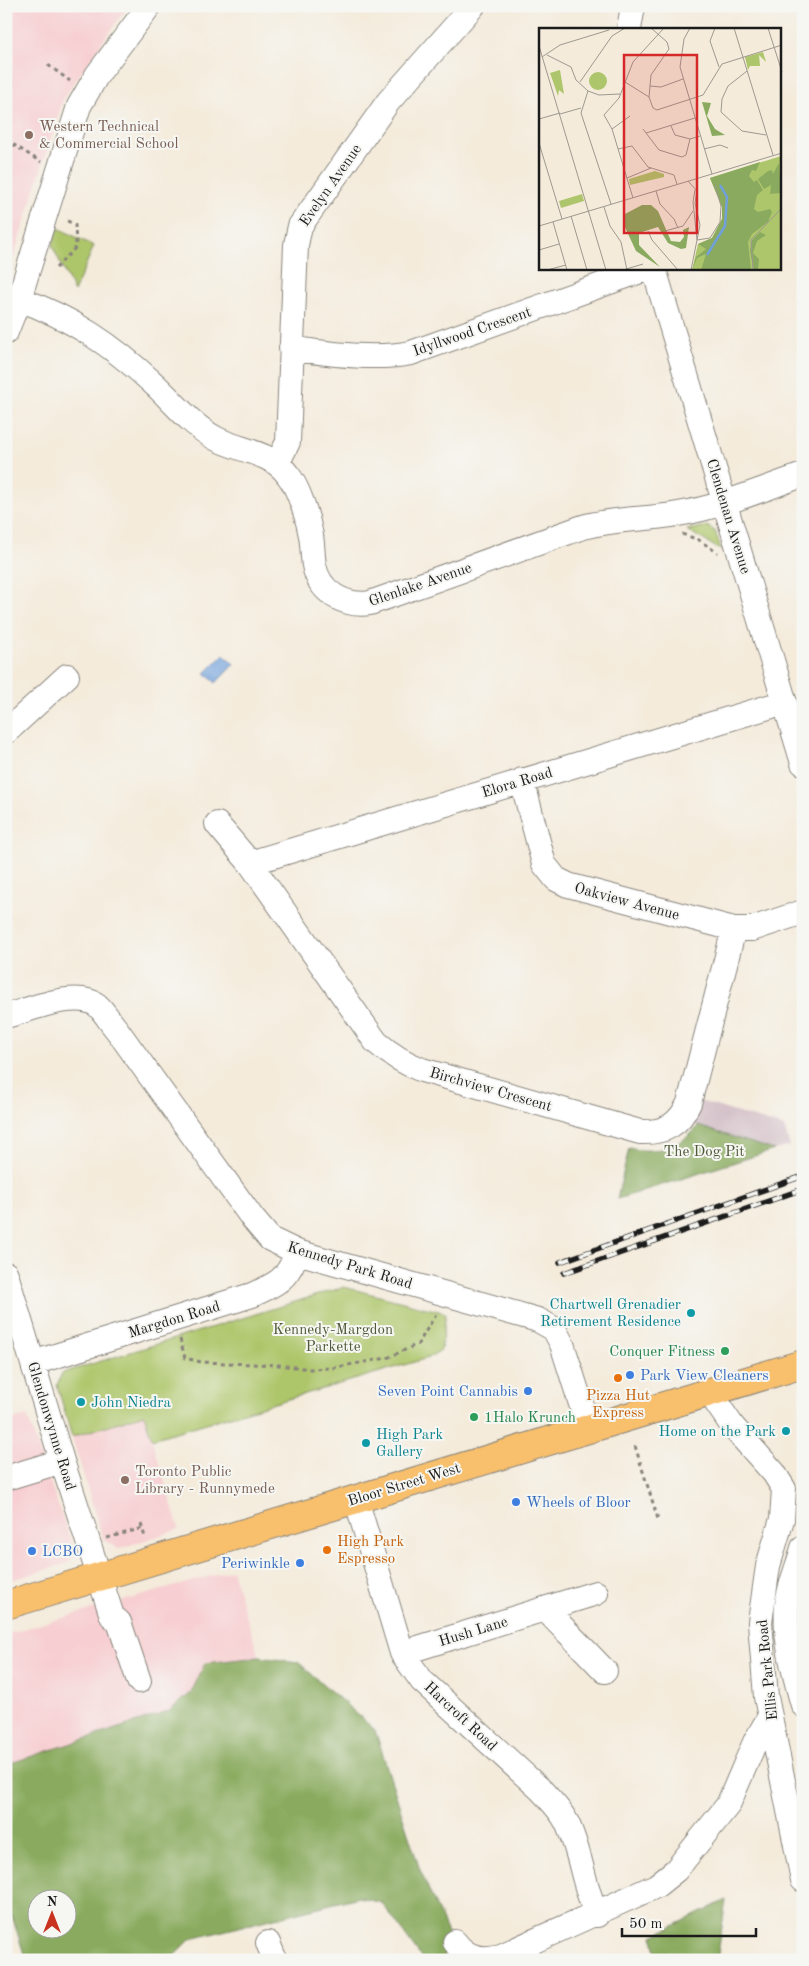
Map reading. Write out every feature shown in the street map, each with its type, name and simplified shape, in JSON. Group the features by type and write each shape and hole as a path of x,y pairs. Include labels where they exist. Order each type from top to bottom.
{"main road":[{"name":"Bloor Street West","path":"6,1605 803,1364"}],"street":[{"path":"6,332 19,299 79,106 97,75 149,6"},
{"name":"Evelyn Avenue","path":"278,462 288,442 296,245 300,226 388,102 473,6"},
{"path":"629,28 633,6"},
{"name":"Idyllwood Crescent","path":"291,348 384,356 411,353 643,270"},
{"name":"Clendenan Avenue","path":"654,270 803,763"},
{"path":"19,299 44,308 88,331 126,358 190,422 216,438 278,462"},
{"name":"Glenlake Avenue","path":"278,462 290,476 308,521 314,567 321,583 340,599 362,605 370,604 548,538 598,523 676,515 803,475"},
{"path":"6,732 67,676"},
{"name":"Elora Road","path":"250,863 785,702"},
{"name":"Oakview Avenue","path":"522,780 544,864 556,879 568,885 734,930 752,929 803,912"},
{"name":"Birchview Crescent","path":"217,824 250,863 376,1042 388,1053 422,1070 640,1132 651,1132 674,1124 682,1117 686,1110 734,930"},
{"name":"Kennedy Park Road","path":"6,1016 65,1000 82,1000 96,1005 117,1030 253,1219 270,1239 297,1252 538,1320 554,1329 562,1344 589,1428"},
{"name":"Margdon Road","path":"33,1363 252,1295 278,1284 288,1272 297,1252"},
{"name":"Glendonwynne Road","path":"6,1274 62,1461 101,1577 112,1616 108,1625 133,1684"},
{"path":"709,1392 733,1427 774,1473 784,1489 798,1496 803,1504"},
{"path":"6,1478 62,1461"},
{"name":"Ellis Park Road","path":"784,1489 782,1519 768,1566 760,1622 770,1716 803,1880"},
{"name":"Harcroft Road","path":"356,1498 402,1653 422,1681 541,1790 558,1809 573,1837 589,1898 597,1915"},
{"name":"Ellis Park Road","path":"803,1548 789,1594 786,1614 792,1660 803,1705"},
{"name":"Hush Lane","path":"402,1653 596,1593"},
{"path":"545,1609 605,1671"},
{"path":"455,1942 462,1952 472,1957 490,1959 597,1915 656,1886 676,1870 728,1805 755,1742 770,1716"}],"path":[{"path":"48,65 75,85"},
{"path":"6,140 46,166"},
{"path":"6,187 11,184"},
{"path":"56,268 76,247 75,225 60,217"},
{"path":"677,533 699,540 722,557"},
{"path":"178,1334 185,1358 201,1362 279,1365 310,1369 332,1368 387,1358 418,1344 442,1305"},
{"path":"635,1446 658,1519"},
{"path":"116,1536 142,1526 145,1537"}],"shaded area":[{"name":"Western Technical & Commercial School","path":"6,6 128,6 64,97 6,281"},
{"path":"699,1101 784,1127 790,1146 774,1150 698,1126 694,1124"},
{"path":"144,1414 179,1529 118,1549 103,1539 72,1437"},
{"path":"27,1416 73,1547 70,1562 6,1582 6,1422"},
{"path":"232,1570 259,1657 206,1663 191,1693 168,1712 11,1763 6,1761 6,1634"}],"green space":[{"path":"58,228 94,246 74,292 52,245"},
{"path":"707,526 715,531 722,551 687,530"},
{"name":"The Dog Pit","path":"698,1126 774,1150 617,1199 629,1148 648,1150 667,1148 684,1140"},
{"name":"Kennedy-Margdon Parkette","path":"344,1287 446,1313 441,1350 428,1358 152,1439 144,1414 72,1437 57,1385 62,1373"},
{"path":"259,1657 298,1662 375,1730 420,1870 460,1960 423,1960 382,1903 359,1897 191,1939 170,1960 26,1960 6,1898 6,1786 11,1763 168,1712 191,1693 205,1663"},
{"path":"726,1900 717,1960 657,1960 653,1936"}],"water":[{"path":"224,654 234,664 216,683 205,673"}],"railway":[{"path":"560,1262 803,1176"},
{"path":"564,1273 803,1189"}],"place":[{"name":"Western Technical & Commercial School","path":"29,135"},
{"name":"Chartwell Grenadier Retirement Residence","path":"691,1313"},
{"name":"Conquer Fitness","path":"725,1351"},
{"name":"Park View Cleaners","path":"630,1375"},
{"name":"Pizza Hut Express","path":"618,1378"},
{"name":"Seven Point Cannabis","path":"528,1391"},
{"name":"John Niedra","path":"81,1402"},
{"name":"1Halo Krunch","path":"474,1417"},
{"name":"Home on the Park","path":"786,1431"},
{"name":"High Park Gallery","path":"366,1443"},
{"name":"Toronto Public Library - Runnymede","path":"125,1480"},
{"name":"Wheels of Bloor","path":"516,1502"},
{"name":"High Park Espresso","path":"327,1550"},
{"name":"LCBO","path":"32,1551"},
{"name":"Periwinkle","path":"300,1563"}]}
